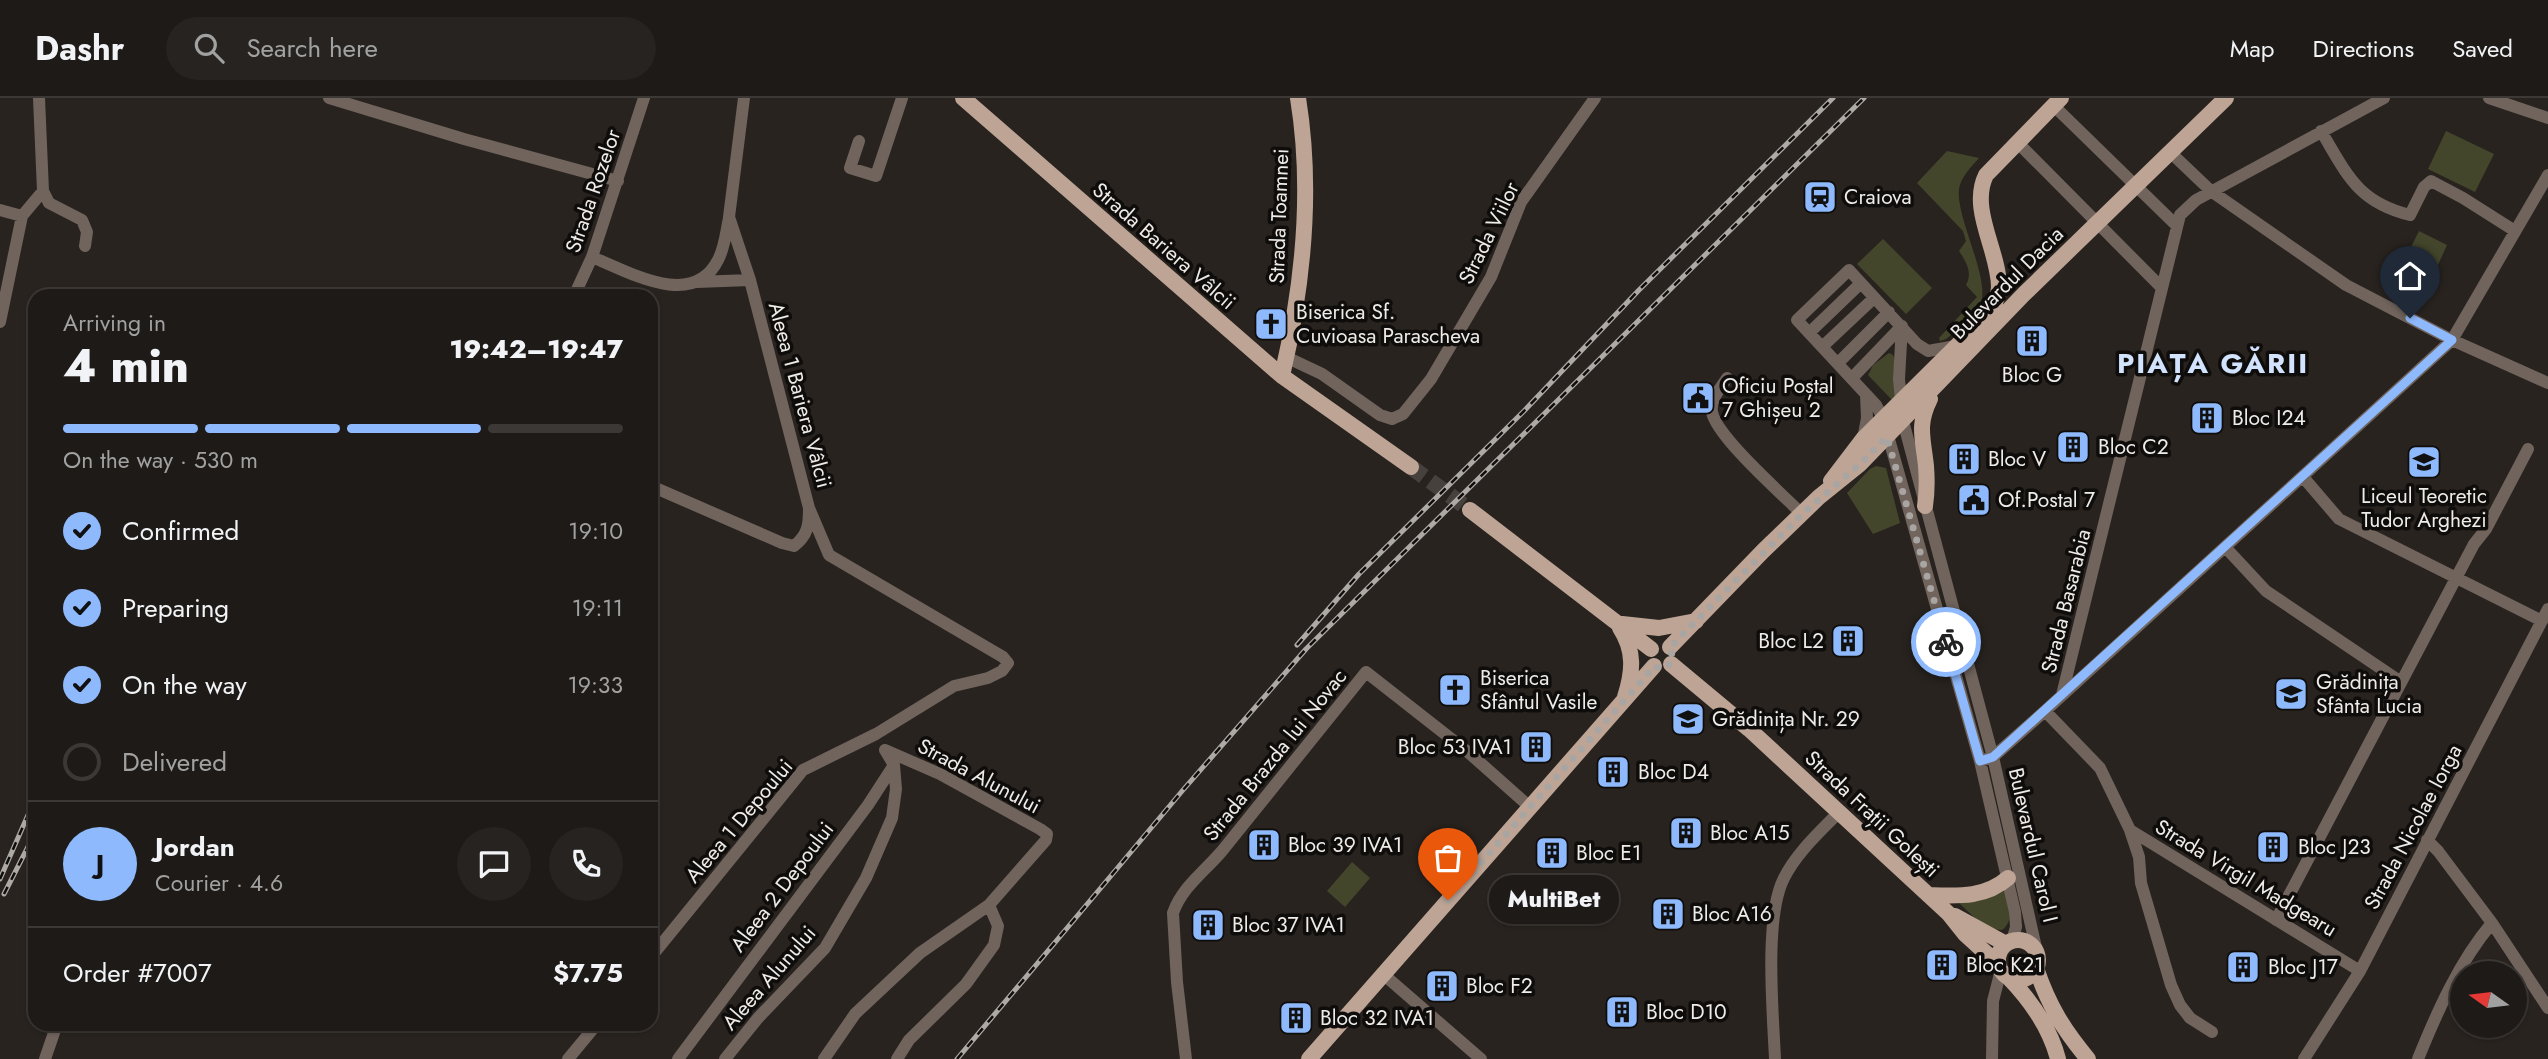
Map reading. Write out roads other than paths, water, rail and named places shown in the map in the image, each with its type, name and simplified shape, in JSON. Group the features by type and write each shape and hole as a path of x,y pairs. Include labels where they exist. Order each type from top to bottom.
{"main road":[{"name":"Strada Bariera Vâlcii","path":"963,98 1282,376 1411,467"},
{"name":"Strada Toamnei","path":"1282,376 1293,331 1303,235 1304,138 1298,98"},
{"name":"Bulevardul Dacia","path":"1309,1059 1696,621 1819,497 1860,464 2024,294 2226,98"},
{"path":"2024,294 1999,288 1982,208 1981,184 1986,175 2057,102"},
{"name":"Bulevardul Dacia","path":"1819,497 1863,439 1990,313 1999,288"},
{"path":"1925,506 1926,465 1921,425 1924,410 1937,385"},
{"path":"1470,510 1651,649 1649,659 1665,659"},
{"path":"1617,623 1659,628 1696,621"},
{"path":"1617,623 1627,639 1632,655 1624,700"},
{"name":"Strada Frații Golești","path":"1665,659 1749,729 1949,914 1965,934 2022,991 2048,1029 2059,1059"},
{"path":"1929,895 1971,895 1998,886 2008,878"},
{"name":"Strada Frații Golești","path":"1949,914 2009,942"},
{"path":"2037,960 2028,978 2015,980 2003,971 1998,956 2009,942 2027,942 2037,960 2055,1016 2087,1058"},
{"path":"2059,1059 2071,1052 2087,1058"}],"street":[{"path":"39,98 43,191 50,203 82,220 87,232 85,246"},
{"path":"329,98 464,139 618,181"},
{"name":"Strada Rozelor","path":"577,289 592,257 644,98"},
{"name":"Aleea 1 Bariera Vâlcii","path":"658,489 794,546 803,539 808,528 809,508 750,280 729,217 744,98"},
{"path":"859,141 850,169 876,176 902,98"},
{"name":"Strada Viilor","path":"1286,357 1322,374 1380,415 1392,419 1403,414 1431,379 1486,287 1521,202 1595,98"},
{"name":"Strada Basarabia","path":"2062,695 2176,225 2187,207 2211,191 2384,98"},
{"path":"2489,98 2548,118"},
{"path":"2057,102 2135,186 2176,225"},
{"path":"2321,131 2349,178 2364,195 2378,203 2396,212 2410,215 2424,187 2431,181 2515,231"},
{"path":"2017,142 2161,287"},
{"path":"2170,152 2211,191 2346,285 2452,340 2548,383"},
{"path":"1987,759 2045,711 2226,548 2452,340 2548,175"},
{"path":"0,322 22,216 43,191"},
{"path":"0,210 22,216"},
{"path":"592,257 667,285 682,286 708,274 718,260 729,217"},
{"path":"1883,418 1876,405 1797,320 1849,270 1917,344 1928,351 1957,346"},
{"path":"695,282 750,280"},
{"path":"1809,333 1861,283"},
{"path":"1822,346 1874,298"},
{"path":"1838,363 1889,312"},
{"path":"1852,378 1902,326"},
{"name":"Bulevardul Carol I","path":"1902,326 1899,359 1903,421 2037,960"},
{"path":"2491,357 2548,391"},
{"path":"1727,378 1714,398 1711,409 1713,416 1726,437 1802,514"},
{"path":"1863,439 1867,418 1866,394"},
{"name":"Bulevardul Carol I","path":"1883,418 1987,759 2015,912 2016,926 2009,942"},
{"path":"2276,920 2400,682 2528,449"},
{"path":"2303,477 2339,519 2542,621"},
{"name":"Aleea 1 Depoului","path":"658,948 803,770 876,734 954,687 988,678 1002,671 1008,663 1003,657 829,555 809,508"},
{"path":"2226,548 2266,591 2400,682"},
{"name":"Strada Nicolae Iorga","path":"2304,1059 2360,971 2548,609"},
{"name":"Strada Brazda lui Novac","path":"1186,1059 1177,982 1173,913 1181,894 1214,860 1366,672 1468,752 1530,807"},
{"name":"Strada Virgil Madgearu","path":"2045,711 2100,768 2130,830 2360,971"},
{"path":"876,734 894,765"},
{"name":"Strada Alunului","path":"824,1059 855,1014 920,953 989,905 1041,849 1047,834 940,774 885,750"},
{"name":"Aleea 2 Depoului","path":"678,1059 868,805 894,765"},
{"name":"Aleea Alunului","path":"725,1059 758,1018 825,948 866,878 892,818 896,789 894,765"},
{"path":"1775,1059 1774,904 1784,878 1797,856 1839,812"},
{"path":"2130,830 2139,857 2141,883 2171,985 2180,1005 2190,1018 2212,1032"},
{"path":"2427,840 2492,923 2548,1008"},
{"path":"897,1059 909,1040 966,984 994,945 998,926 989,905"},
{"path":"2418,1059 2449,991 2492,923"},
{"path":"1992,1059 1993,1001 2003,971"},
{"path":"1383,974 1480,1059"},
{"path":"45,1059 55,1031"},
{"path":"568,1059 591,1031"}],"tunnel":[{"path":"1411,467 1470,510"}],"railway":[{"path":"1297,645 1359,574 1833,98"},
{"path":"957,1059 1183,790 1306,649 1864,98"},
{"path":"0,879 28,815"},
{"path":"4,894 28,847"}],"place":[{"name":"Craiova","path":"1820,197"},
{"name":"Biserica Sf. Cuvioasa Parascheva","path":"1271,324"},
{"name":"Bloc G","path":"2032,341"},
{"name":"Oficiu Poștal 7 Ghișeu 2","path":"1698,398"},
{"name":"Bloc I24","path":"2207,418"},
{"name":"Bloc C2","path":"2073,447"},
{"name":"Bloc V","path":"1964,459"},
{"name":"Liceul Teoretic Tudor Arghezi","path":"2424,462"},
{"name":"Of.Postal 7","path":"1974,500"},
{"name":"Bloc L2","path":"1848,641"},
{"name":"Biserica Sfântul Vasile","path":"1455,690"},
{"name":"Grădinița Sfânta Lucia","path":"2291,694"},
{"name":"Grădinița Nr. 29","path":"1688,719"},
{"name":"Bloc 53 IVA1","path":"1536,747"},
{"name":"Bloc D4","path":"1613,772"},
{"name":"Bloc A15","path":"1686,833"},
{"name":"Bloc 39 IVA1","path":"1264,845"},
{"name":"Bloc J23","path":"2273,847"},
{"name":"Bloc E1","path":"1552,853"},
{"name":"MultiBet","path":"1448,900"},
{"name":"Bloc A16","path":"1668,914"},
{"name":"Bloc 37 IVA1","path":"1208,925"},
{"name":"Bloc K21","path":"1942,965"},
{"name":"Bloc J17","path":"2243,967"},
{"name":"Bloc F2","path":"1442,986"},
{"name":"Bloc D10","path":"1622,1012"},
{"name":"Bloc 32 IVA1","path":"1296,1018"}],"district":[{"name":"PIAȚA GĂRII","path":"2213,363"}]}
